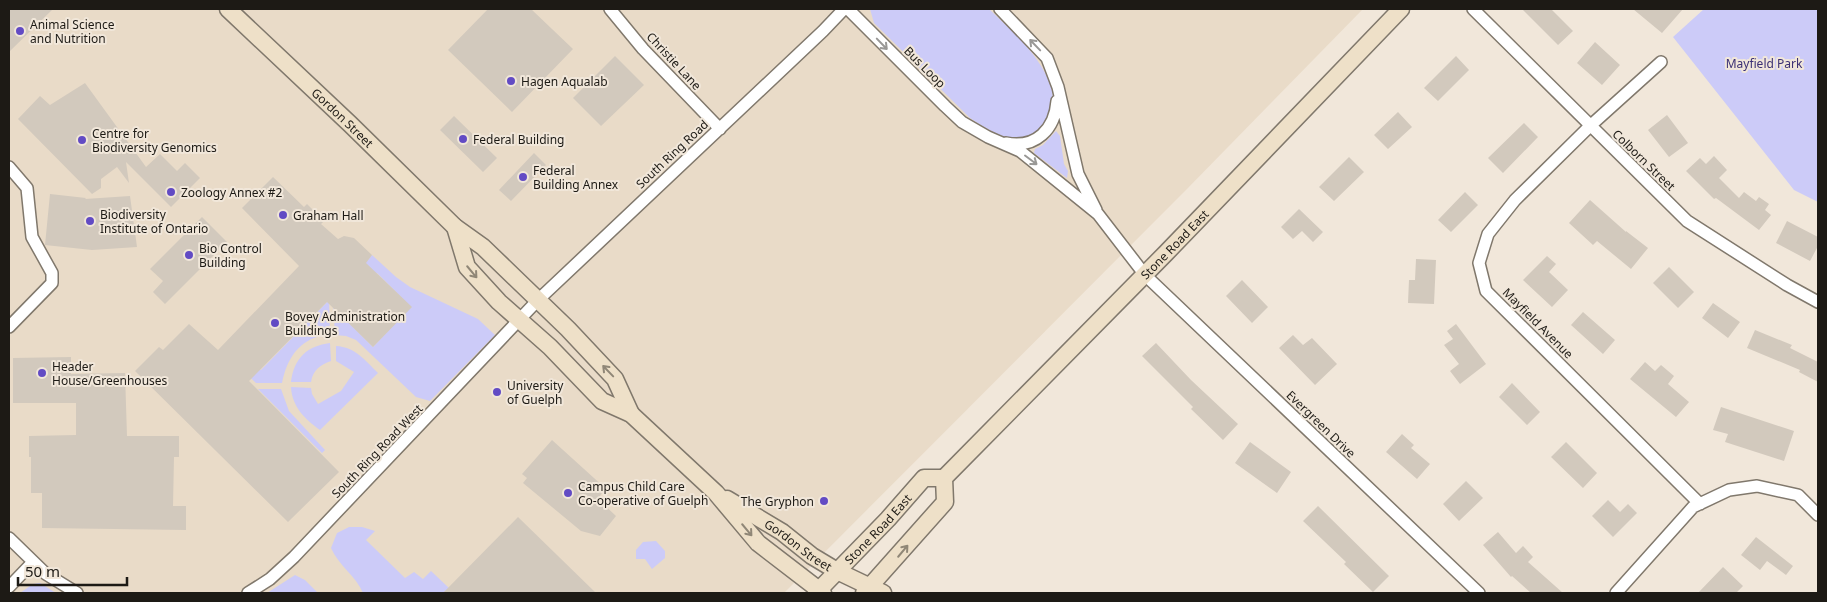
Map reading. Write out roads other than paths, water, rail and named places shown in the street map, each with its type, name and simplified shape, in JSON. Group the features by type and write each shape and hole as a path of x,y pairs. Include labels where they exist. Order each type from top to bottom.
{"main road":[{"name":"Gordon Street","path":"228,9 350,124 455,227 483,246 538,300 616,379 631,414"},
{"name":"Stone Road East","path":"819,592 924,478 944,478 1028,391 1145,275 1401,9"},
{"name":"Gordon Street","path":"455,227 467,267 499,302 550,347 602,401 631,414 716,493 758,543 819,592"},
{"path":"872,591 945,502 944,478"},
{"name":"Gordon Street","path":"716,493 782,532 812,556 872,591"}],"street":[{"name":"Christie Lane","path":"610,9 643,50 720,129"},
{"name":"South Ring Road","path":"519,320 693,153 823,32 844,9"},
{"name":"Bus Loop","path":"848,9 962,122 988,137 1020,151 1098,214"},
{"name":"Bus Loop","path":"1000,9 1047,58 1058,87 1078,174 1098,214 1145,275"},
{"name":"Colborn Street","path":"1473,9 1687,221 1787,285 1818,302"},
{"name":"Mayfield Avenue","path":"1661,62 1590,126 1515,200 1488,234 1479,263 1486,291 1700,504"},
{"name":"Bus Loop","path":"988,137 1018,144 1036,139 1054,119 1058,87"},
{"path":"9,167 27,188 32,237 52,273 52,283 9,327"},
{"name":"Evergreen Drive","path":"1145,275 1479,593"},
{"name":"South Ring Road West","path":"248,593 270,579 294,557 519,320"},
{"path":"1616,593 1693,507 1728,490 1757,486 1798,495 1818,515"},
{"path":"9,538 33,562 55,580 77,593"},
{"path":"9,588 33,562"}],"place":[{"name":"Animal Science and Nutrition","path":"20,31"},
{"name":"Hagen Aqualab","path":"511,81"},
{"name":"Federal Building","path":"463,139"},
{"name":"Centre for Biodiversity Genomics","path":"82,140"},
{"name":"Federal Building Annex","path":"523,177"},
{"name":"Zoology Annex #2","path":"171,192"},
{"name":"Graham Hall","path":"283,215"},
{"name":"Biodiversity Institute of Ontario","path":"90,221"},
{"name":"Bio Control Building","path":"189,255"},
{"name":"Bovey Administration Buildings","path":"275,323"},
{"name":"Header House/Greenhouses","path":"42,373"},
{"name":"University of Guelph","path":"497,392"},
{"name":"Campus Child Care Co-operative of Guelph","path":"568,493"},
{"name":"The Gryphon","path":"824,501"}],"park label":[{"name":"Mayfield Park","path":"1764,63"}]}
